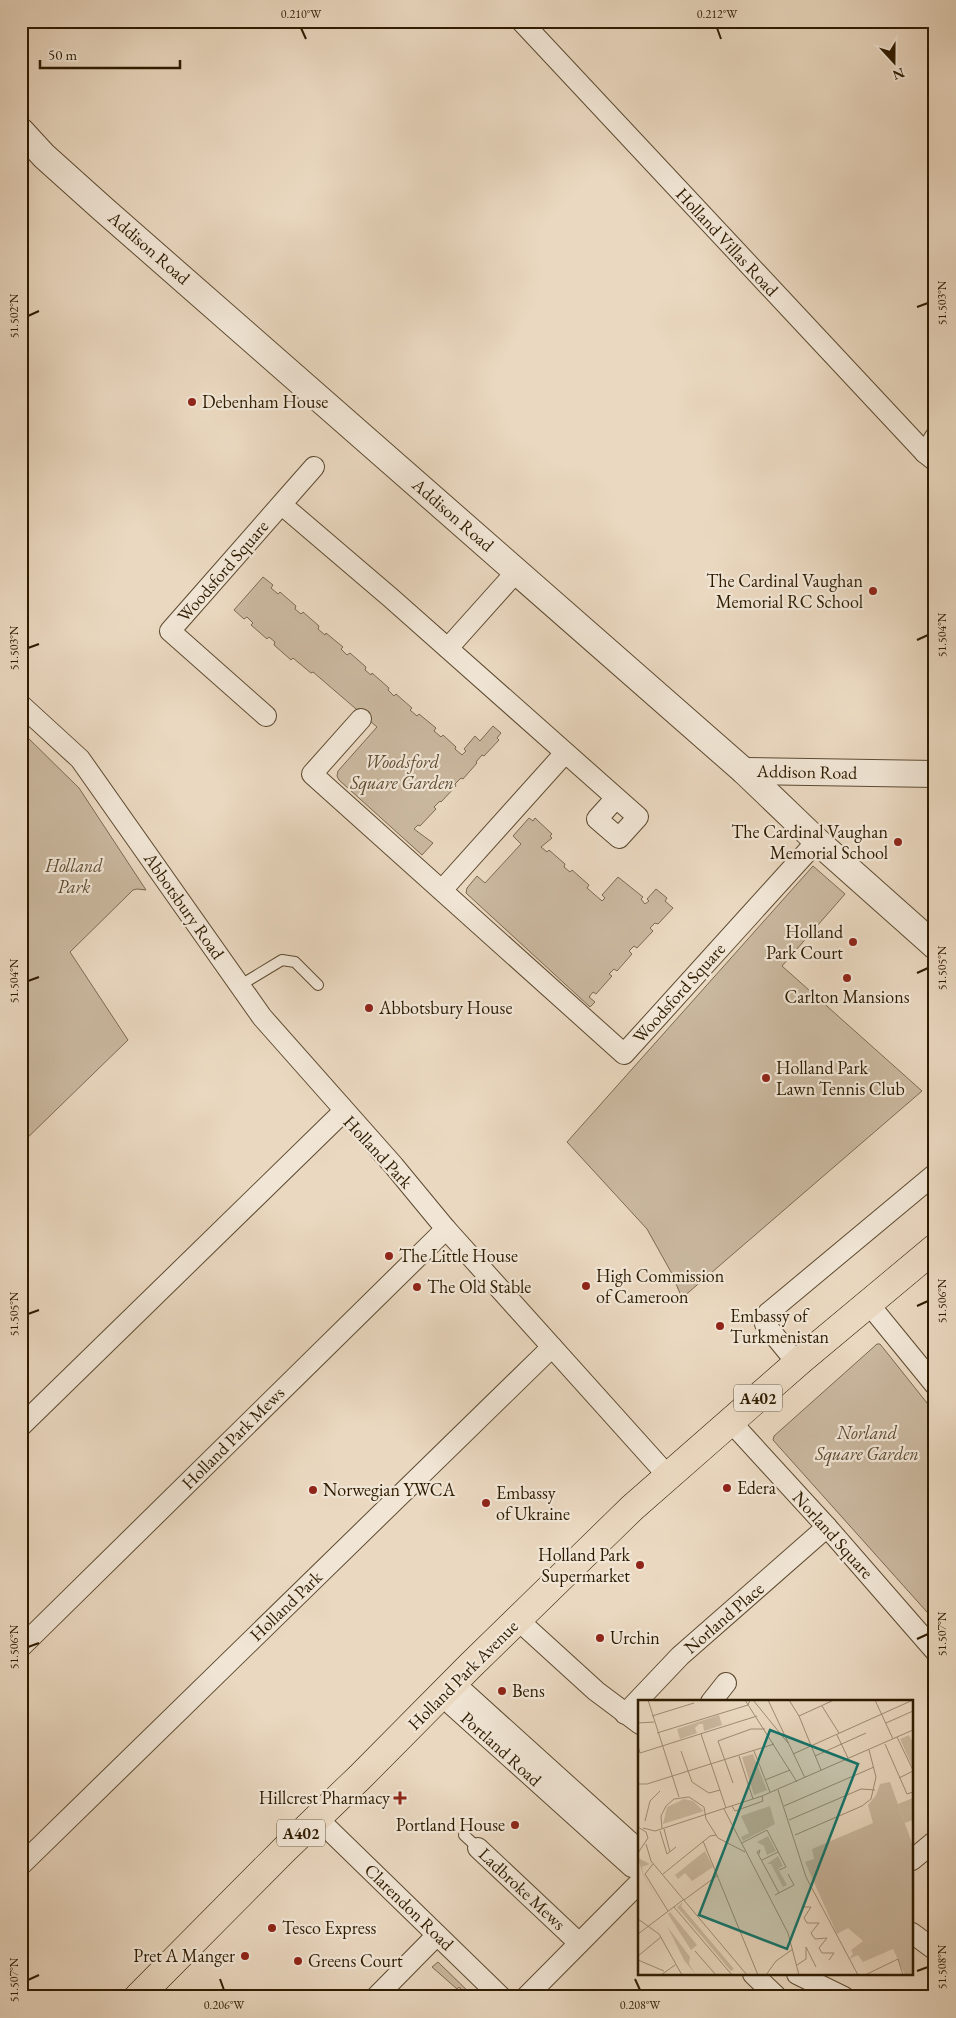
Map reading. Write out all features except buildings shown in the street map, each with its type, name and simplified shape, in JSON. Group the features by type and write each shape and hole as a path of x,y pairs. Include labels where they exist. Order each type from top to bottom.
{"main road":[{"name":"Holland Park Avenue","path":"138,1997 632,1508 798,1363 935,1248"}],"street":[{"name":"Holland Villas Road","path":"521,21 931,451"},
{"name":"Addison Road","path":"21,131 44,156 103,209 744,771 935,774"},
{"name":"Woodsford Square","path":"266,716 170,631 314,467"},
{"name":"Woodsford Square","path":"282,505 448,648 616,798"},
{"path":"448,648 517,571"},
{"name":"Abbotsbury Road","path":"21,705 80,759 238,986 262,1017 344,1111"},
{"name":"Woodsford Square","path":"361,718 312,774 624,1054 817,841"},
{"path":"442,890 566,753"},
{"path":"744,771 817,841 935,946"},
{"name":"Holland Park","path":"21,1426 328,1124 344,1111 394,1166 446,1229 668,1476"},
{"path":"798,1363 765,1324 764,1318 935,1174"},
{"name":"Holland Park Mews","path":"21,1647 446,1229"},
{"path":"868,1303 935,1385"},
{"name":"Holland Park","path":"21,1865 552,1347"},
{"name":"Norland Square","path":"730,1422 827,1527 935,1651"},
{"name":"Norland Place","path":"646,1700 680,1656 827,1527"},
{"path":"518,1620 596,1691 632,1719"},
{"path":"712,1700 726,1683"},
{"name":"Portland Road","path":"638,1849 465,1693 448,1689 452,1705 632,1867 638,1869"},
{"name":"Clarendon Road","path":"318,1818 501,1997"},
{"name":"Ladbroke Mews","path":"471,1841 579,1943"},
{"path":"914,1858 935,1841"},
{"path":"526,1997 638,1884"},
{"path":"914,1934 935,1950"},
{"path":"376,1997 437,1935"},
{"path":"755,1976 776,1997"},
{"path":"800,1976 844,1997"}],"lane":[{"path":"238,986 282,960 295,962 318,985"}],"green space":[{"name":"Woodsford Square Garden","path":"263,577 273,585 271,588 278,594 280,592 296,606 295,609 301,614 303,612 319,626 318,629 343,647 341,649 347,655 350,653 366,667 365,670 371,675 372,673 389,688 388,690 394,696 396,694 412,708 410,710 417,716 419,714 436,728 434,731 441,737 443,735 462,755 466,751 464,749 475,736 480,741 493,726 501,733 497,738 499,740 484,756 482,755 463,779 461,778 455,784 456,786 434,807 436,809 420,826 418,825 414,829 433,843 422,855 339,780 337,776 338,771 377,727 313,672 311,673 293,658 291,660 274,645 275,642 269,637 267,639 251,625 253,623 247,617 244,619 234,610"},
{"name":"Holland Park","path":"21,731 79,788 146,890 133,890 70,952 128,1040 21,1144"},
{"path":"529,818 533,821 535,818 552,834 550,836 552,838 541,847 547,852 549,850 565,864 564,867 570,872 572,870 589,885 587,888 602,901 605,898 602,895 618,877 643,897 641,899 645,904 656,889 667,898 665,901 673,908 658,924 655,923 650,928 653,931 637,948 634,946 629,951 632,954 617,971 614,969 609,974 612,976 596,994 593,992 589,997 595,1002 590,1007 466,893 467,888 477,876 485,883 521,844 513,836"},
{"name":"Holland Park Lawn Tennis Club","path":"813,866 845,894 782,966 922,1091 682,1298 671,1272 647,1229 567,1142"},
{"name":"Norland Square Garden","path":"877,1344 880,1344 935,1413 935,1621 773,1440 774,1436"},
{"path":"438,1962 474,1997 460,1996 464,1992 459,1987 457,1989 432,1967"}],"place":[{"name":"Debenham House","path":"192,402"},
{"name":"The Cardinal Vaughan Memorial RC School","path":"873,591"},
{"name":"The Cardinal Vaughan Memorial School","path":"898,842"},
{"name":"Holland Park Court","path":"853,942"},
{"name":"Carlton Mansions","path":"847,978"},
{"name":"Abbotsbury House","path":"369,1008"},
{"name":"Holland Park Lawn Tennis Club","path":"766,1078"},
{"name":"The Little House","path":"389,1256"},
{"name":"High Commission of Cameroon","path":"586,1286"},
{"name":"The Old Stable","path":"417,1287"},
{"name":"Embassy of Turkmenistan","path":"720,1326"},
{"name":"Edera","path":"727,1488"},
{"name":"Norwegian YWCA","path":"313,1490"},
{"name":"Embassy of Ukraine","path":"486,1503"},
{"name":"Holland Park Supermarket","path":"640,1565"},
{"name":"Urchin","path":"600,1638"},
{"name":"Bens","path":"502,1691"},
{"name":"Hillcrest Pharmacy","path":"400,1798"},
{"name":"Portland House","path":"515,1825"},
{"name":"Tesco Express","path":"272,1928"},
{"name":"Pret A Manger","path":"245,1956"},
{"name":"Greens Court","path":"298,1961"}]}
